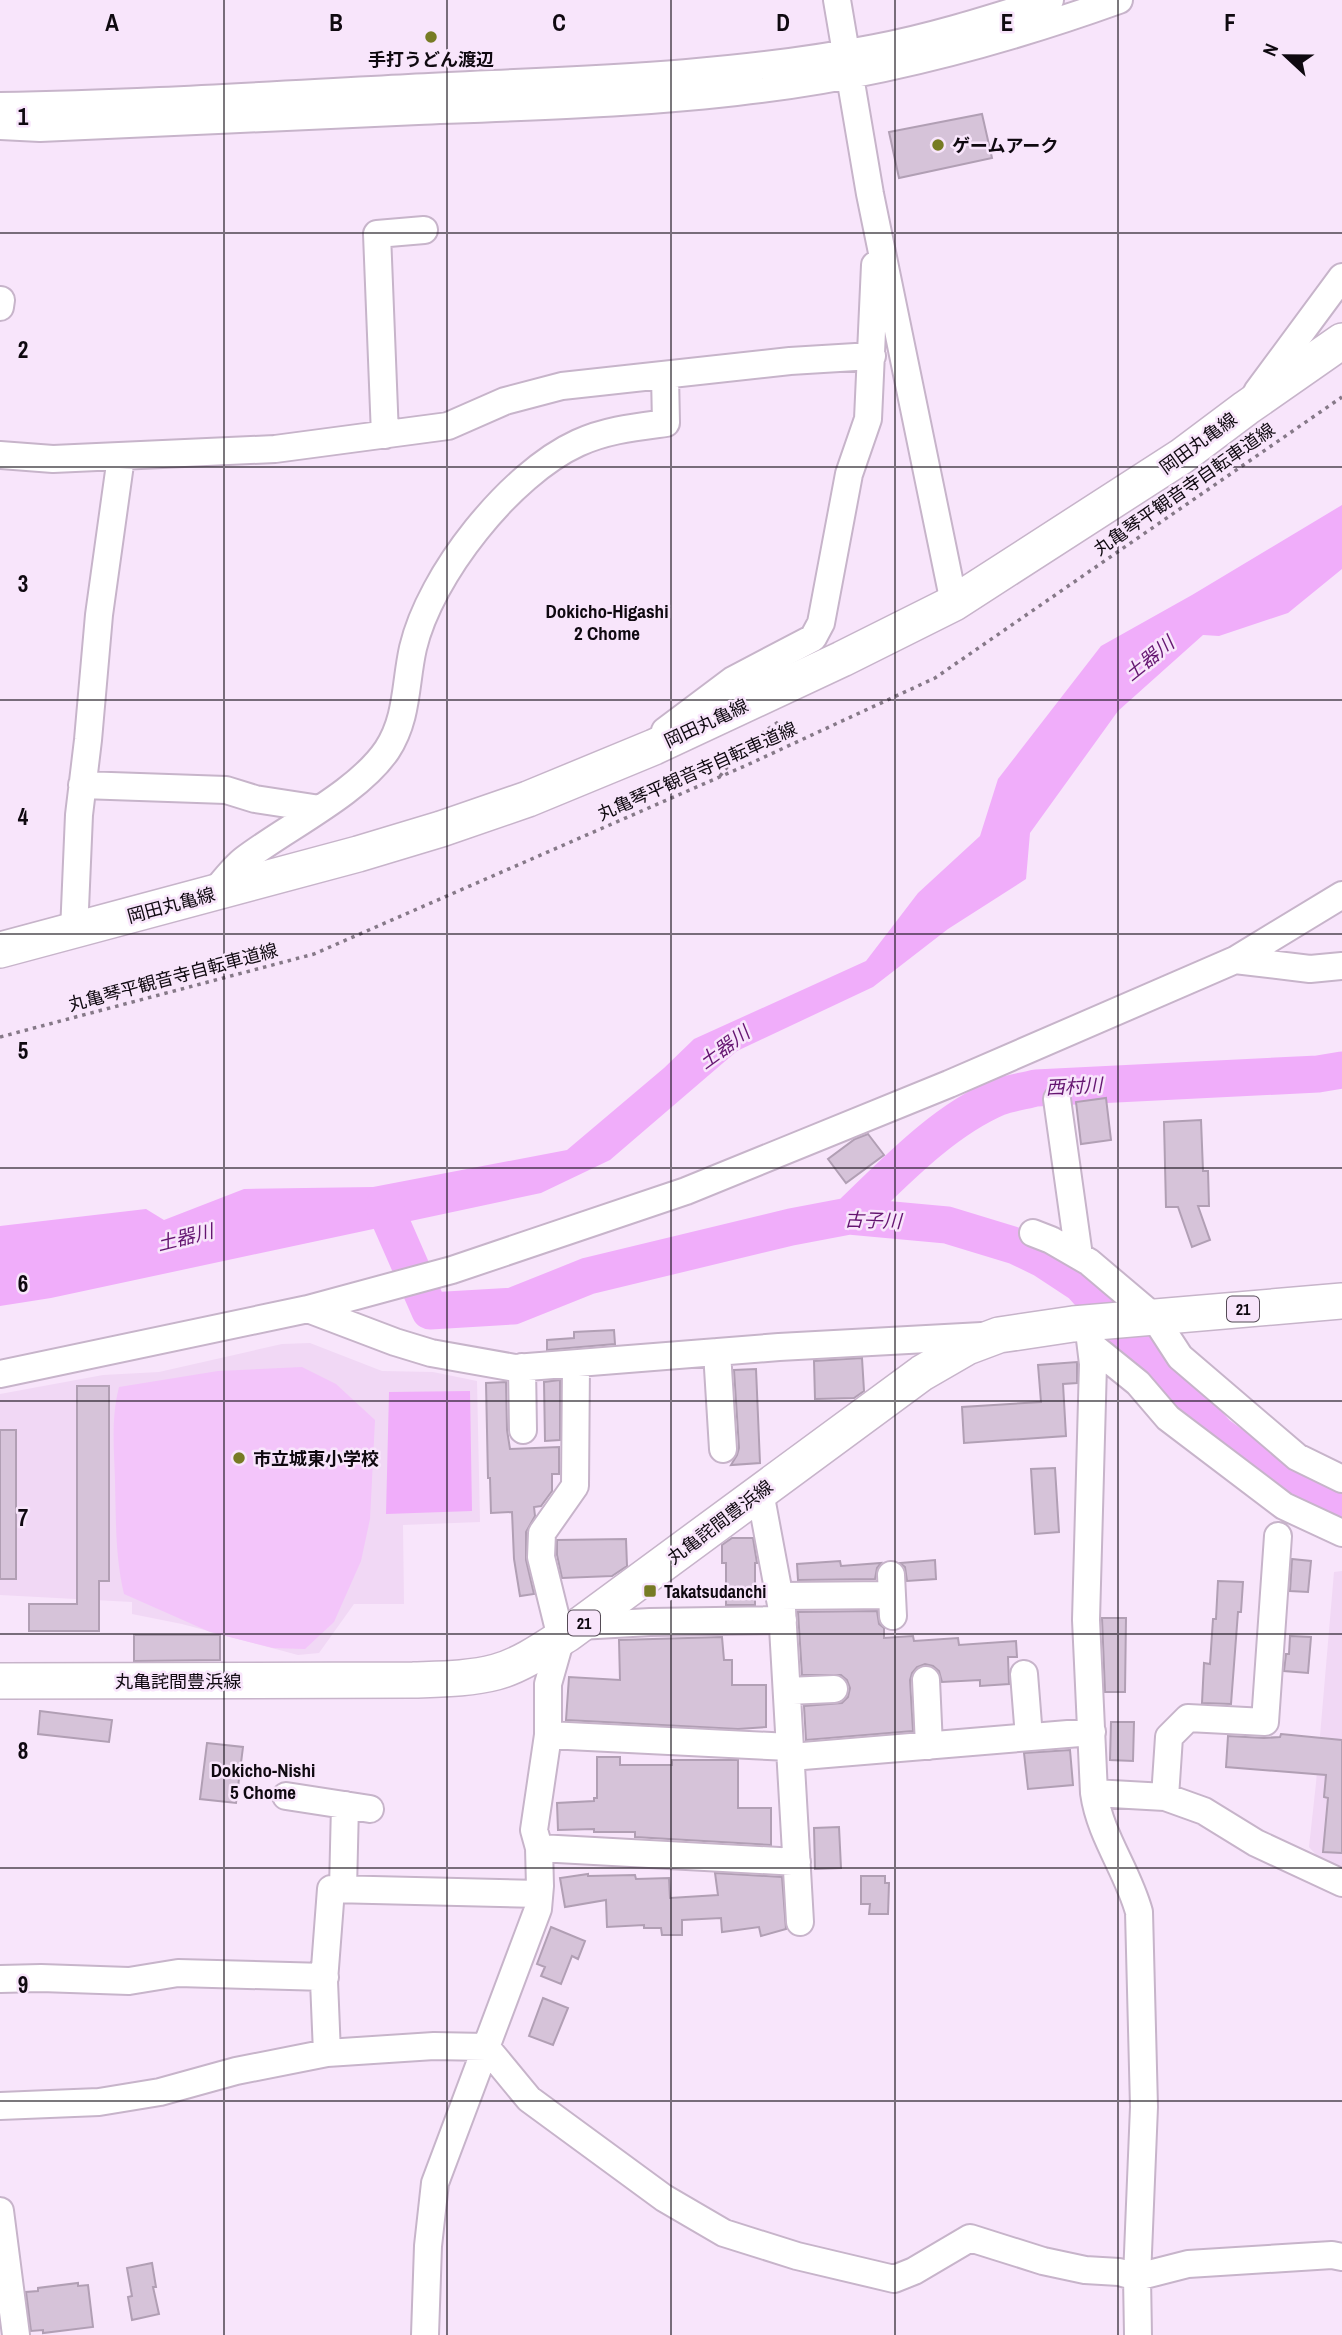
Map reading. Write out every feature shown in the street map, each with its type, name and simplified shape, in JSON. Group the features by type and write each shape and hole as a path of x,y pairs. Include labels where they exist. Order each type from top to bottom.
{"main road":[{"name":"岡田丸亀線","path":"0,950 213,894 441,829 528,799 654,747 954,603 1182,456 1245,408 1342,341"},
{"name":"丸亀詫間豊浜線","path":"0,1681 448,1679 497,1672 524,1660 570,1632 922,1373 967,1347 999,1335 1090,1334 1149,1317 1342,1301"}],"street":[{"path":"837,0 878,234 954,603"},
{"path":"0,126 40,128 617,103 737,92 848,64 875,48 1050,0"},
{"path":"0,106 614,78 734,68 848,64 951,54 1016,36 1119,0"},
{"path":"385,435 377,234 424,230"},
{"path":"654,747 667,727 733,680 813,638 821,623 849,474 869,419 874,270 878,234"},
{"path":"1245,408 1342,277"},
{"path":"0,307 1,300"},
{"path":"0,455 53,459 275,449 448,426 505,401 562,386 790,361 872,356"},
{"path":"213,894 242,861 341,794 387,750 401,722 414,647 429,608 448,572 482,520 519,482 577,443 612,431 666,423 665,375"},
{"path":"74,932 79,815 99,615 121,457"},
{"path":"82,785 226,790 255,799 320,809"},
{"path":"0,1374 307,1309 452,1270 686,1191 1019,1054 1235,960 1342,895"},
{"path":"1235,960 1310,969 1342,966"},
{"path":"1057,1099 1079,1256"},
{"path":"1033,1233 1089,1262 1149,1317 1180,1357 1297,1457 1342,1479"},
{"path":"307,1309 431,1353 515,1368 717,1352 999,1335"},
{"path":"1090,1334 1168,1418 1284,1506 1342,1533"},
{"path":"1090,1334 1093,1364 1086,1620 1094,1793 1097,1812 1135,1896 1139,1912 1144,2107 1138,2335"},
{"path":"717,1352 723,1449"},
{"path":"425,2335 428,2246 435,2183 538,1909 539,1847 534,1830 548,1735 548,1684 570,1632 541,1557 542,1533 575,1486 576,1364"},
{"path":"522,1367 523,1430"},
{"path":"760,1492 781,1608 800,1922"},
{"path":"1166,1797 1169,1737 1188,1718 1265,1722 1278,1536"},
{"path":"570,1632 892,1596"},
{"path":"1024,1674 1029,1737"},
{"path":"926,1680 929,1745"},
{"path":"787,1691 834,1689"},
{"path":"548,1735 790,1752 929,1745 1092,1732"},
{"path":"1094,1793 1166,1797 1204,1811 1256,1843 1342,1883"},
{"path":"286,1796 358,1807 343,1889"},
{"path":"539,1847 797,1862"},
{"path":"327,2053 325,1977 331,1889 539,1894"},
{"path":"0,1979 129,1981 178,1973 325,1977"},
{"path":"0,2106 99,2102 160,2092 236,2071 327,2053 434,2046 486,2048 529,2099 664,2198 724,2233 797,2256 894,2279 914,2271 970,2238 1043,2262 1138,2277 1188,2264 1332,2255 1342,2257"},
{"path":"0,2211 16,2335"}],"path":[{"name":"丸亀琴平観音寺自転車道線","path":"0,1037 313,954 738,769 935,678 1342,397"}],"shaded area":[{"name":"市立城東小学校","path":"310,1343 382,1371 433,1372 477,1381 480,1522 403,1525 404,1604 354,1604 319,1653 298,1655 182,1624 132,1614 132,1602 0,1595 0,1394 103,1375 159,1372 282,1344"},
{"path":"302,1367 336,1384 375,1420 370,1519 361,1561 334,1622 305,1649 273,1648 210,1632 124,1594 117,1551 114,1445 119,1387 218,1371"},
{"path":"1342,1571 1342,1873 1328,1868 1309,1847 1334,1572"}],"water":[{"name":"土器川","path":"1342,505 1342,569 1288,613 1219,636 1203,635 1118,711 1030,833 1026,879 948,929 873,987 737,1051 610,1160 541,1193 51,1298 0,1306 0,1226 146,1209 164,1220 244,1189 373,1187 567,1150 694,1039 866,961 918,893 980,836 998,779 1101,646"},
{"path":"470,1391 472,1511 386,1514 389,1392"}],"building":[{"path":"982,114 992,158 899,178 889,132"},
{"path":"1106,1098 1111,1140 1081,1144 1076,1102"},
{"path":"1201,1120 1203,1171 1208,1171 1209,1206 1198,1206 1210,1240 1192,1247 1178,1207 1166,1207 1164,1122"},
{"path":"868,1134 884,1155 846,1183 828,1159 855,1139"},
{"path":"614,1330 615,1344 547,1350 547,1340 574,1338 574,1332"},
{"path":"862,1358 864,1391 854,1398 815,1399 814,1361"},
{"path":"1077,1362 1077,1383 1063,1384 1066,1436 964,1443 962,1407 1041,1402 1038,1365"},
{"path":"756,1369 760,1463 731,1465 739,1448 734,1370"},
{"path":"560,1380 560,1440 545,1441 544,1382"},
{"path":"506,1382 510,1449 559,1447 559,1474 552,1474 552,1491 541,1506 534,1507 535,1516 526,1532 526,1560 534,1594 520,1596 514,1559 512,1512 491,1513 488,1478 486,1383"},
{"path":"77,1386 109,1386 109,1581 99,1581 99,1631 29,1631 29,1604 77,1604"},
{"path":"0,1430 16,1430 16,1579 0,1579"},
{"path":"1055,1468 1059,1532 1035,1534 1031,1469"},
{"path":"732,1538 753,1538 757,1563 755,1605 726,1605 726,1563 722,1563 722,1545"},
{"path":"626,1539 627,1566 612,1576 562,1578 557,1540"},
{"path":"1292,1559 1311,1561 1308,1592 1290,1591"},
{"path":"935,1560 936,1579 907,1581 905,1567 900,1563"},
{"path":"840,1561 841,1566 881,1563 875,1579 798,1580 797,1564"},
{"path":"1218,1581 1243,1582 1231,1704 1202,1703 1204,1663 1210,1664"},
{"path":"877,1611 879,1624 884,1628 884,1638 913,1636 914,1641 958,1638 959,1645 1016,1641 1017,1657 1008,1657 1009,1684 980,1686 980,1680 942,1682 939,1671 925,1664 917,1667 910,1680 913,1731 806,1740 804,1706 842,1703 848,1697 850,1688 841,1675 802,1675 798,1612"},
{"path":"1102,1618 1126,1618 1125,1692 1105,1692"},
{"path":"134,1635 220,1635 220,1660 134,1661"},
{"path":"1290,1636 1311,1637 1308,1673 1284,1671"},
{"path":"722,1637 724,1660 732,1660 732,1685 766,1685 766,1727 738,1729 566,1720 569,1677 620,1680 619,1640"},
{"path":"40,1711 112,1720 109,1742 38,1734"},
{"path":"1111,1722 1134,1722 1133,1761 1110,1760"},
{"path":"1281,1734 1342,1740 1342,1853 1323,1852 1328,1798 1324,1797 1326,1775 1226,1767 1228,1736 1264,1738 1280,1737"},
{"path":"207,1743 243,1747 236,1803 200,1799"},
{"path":"1070,1750 1073,1785 1028,1789 1024,1753"},
{"path":"597,1757 620,1757 620,1765 672,1765 672,1760 738,1760 738,1808 771,1808 771,1845 635,1837 635,1832 594,1832 594,1829 558,1830 557,1803 594,1801 594,1798 597,1798"},
{"path":"839,1827 841,1868 815,1869 814,1828"},
{"path":"715,1873 782,1877 786,1929 761,1936 759,1927 722,1932 721,1918 682,1920 682,1935 662,1935 661,1928 644,1928 644,1925 607,1927 606,1900 565,1907 560,1878 588,1874 635,1875 636,1879 669,1878 670,1898 718,1895"},
{"path":"861,1876 885,1876 885,1883 889,1883 888,1914 869,1914 870,1904 861,1904"},
{"path":"551,1927 585,1941 578,1959 572,1956 561,1984 541,1976 545,1967 537,1964"},
{"path":"543,1998 568,2008 553,2045 529,2036"},
{"path":"152,2263 156,2287 153,2287 159,2314 132,2320 128,2297 132,2296 127,2268"},
{"path":"78,2283 78,2286 88,2285 93,2327 43,2333 43,2330 31,2331 26,2292"}],"waterway":[{"name":"西村川","path":"849,1216 938,1134 978,1107 1003,1096 1036,1088 1318,1074 1342,1070"},
{"name":"古子川","path":"384,1206 430,1311 513,1306 588,1276 791,1227 849,1216 947,1225 1016,1246 1043,1259 1081,1284 1217,1434 1282,1481 1342,1508"}],"place":[{"name":"手打うどん渡辺","path":"431,37"},
{"name":"ゲームアーク","path":"938,145"},
{"name":"市立城東小学校","path":"239,1458"},
{"name":"Takatsudanchi","path":"650,1591"}],"district":[{"name":"Dokicho-Higashi 2 Chome","path":"607,622"},
{"name":"Dokicho-Nishi 5 Chome","path":"263,1781"}]}
